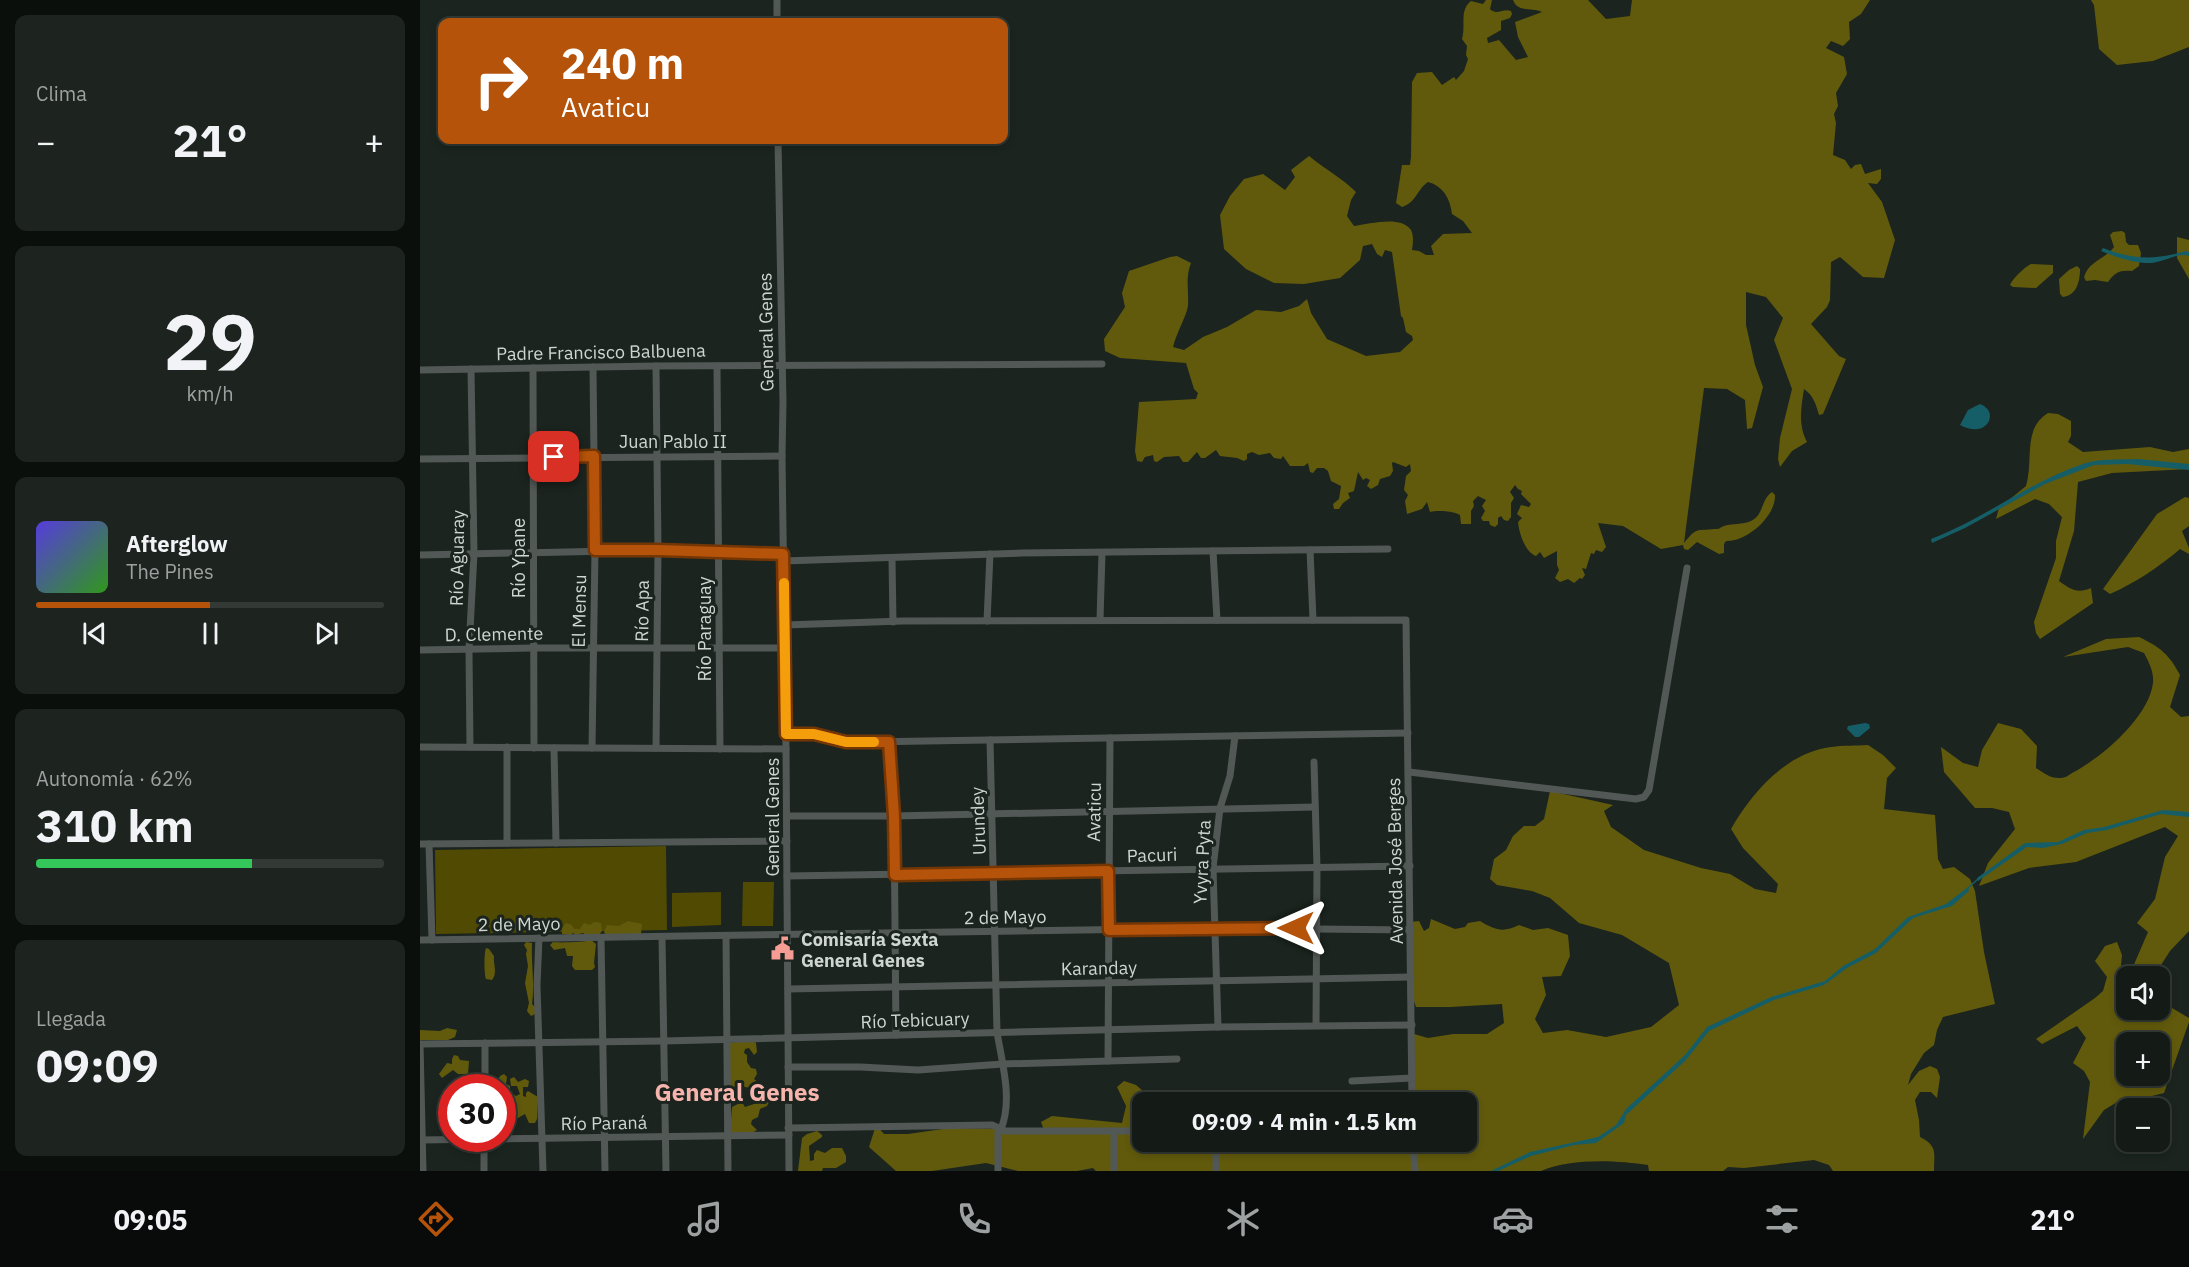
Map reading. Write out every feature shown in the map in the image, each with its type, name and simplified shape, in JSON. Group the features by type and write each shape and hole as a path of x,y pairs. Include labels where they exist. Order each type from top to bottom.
{"street":[{"path":"777,0 777,18"},
{"name":"General Genes","path":"778,144 789,1171"},
{"name":"Padre Francisco Balbuena","path":"420,370 593,366 1102,363"},
{"name":"El Mensu","path":"592,748 595,550 593,366"},
{"name":"Río Apa","path":"656,366 658,456 656,748"},
{"name":"Río Paraguay","path":"717,366 720,749"},
{"name":"Río Ypane","path":"532,368 534,748"},
{"name":"Río Aguaray","path":"470,747 469,650 474,553 471,369"},
{"name":"Juan Pablo II","path":"420,459 782,456"},
{"path":"420,555 658,550 719,551 783,557 892,559 990,554 1388,549"},
{"path":"784,625 987,621 1312,620 1310,550"},
{"path":"1213,551 1217,620"},
{"path":"1100,620 1102,553"},
{"path":"987,621 990,554"},
{"path":"892,559 893,622"},
{"path":"1409,772 1636,800 1644,797 1649,790 1687,568"},
{"name":"Avenida José Berges","path":"1312,620 1406,620 1412,1092"},
{"name":"D. Clemente","path":"420,650 785,648"},
{"path":"786,734 814,734 846,742 889,742 1408,733"},
{"name":"Yvyra Pyta","path":"1218,1027 1213,868 1220,808 1230,776 1235,736"},
{"name":"Avaticu","path":"1108,1061 1110,738"},
{"name":"Urundey","path":"990,740 997,1032 1003,1064 1006,1117 1001,1129"},
{"path":"889,742 894,816 896,1035"},
{"path":"420,747 786,749"},
{"path":"507,747 507,843"},
{"path":"554,748 556,843"},
{"path":"1314,762 1317,867 1316,1025"},
{"path":"787,816 894,816 1315,807"},
{"path":"420,844 787,841"},
{"path":"429,844 432,940"},
{"name":"Pacuri","path":"787,876 1410,866"},
{"name":"2 de Mayo","path":"420,940 1214,928 1411,930"},
{"path":"726,936 728,1171"},
{"path":"662,937 666,1171"},
{"path":"539,938 537,985 543,1171"},
{"path":"601,938 605,1171"},
{"name":"Karanday","path":"788,989 1411,977"},
{"name":"Río Tebicuary","path":"420,1044 726,1040 1218,1027 1412,1025"},
{"path":"484,1074 485,1043"},
{"path":"420,1044 423,1171"},
{"path":"788,1067 918,1070 1003,1064 1177,1059"},
{"path":"1352,1081 1412,1078"},
{"name":"Río Paraná","path":"516,1139 665,1137 993,1125 1001,1129"},
{"path":"998,1171 998,1132 1001,1129 1005,1131 1132,1131"},
{"path":"1114,1131 1114,1171"},
{"name":"Río Paraná","path":"421,1140 438,1140"},
{"path":"484,1152 484,1171"},
{"path":"1216,1152 1216,1171"},
{"path":"1413,1152 1414,1171"}],"shaded area":[{"path":"1486,0 1492,0 1490,9 1493,11 1505,10 1511,11 1512,14 1510,18 1501,21 1501,30 1487,38 1488,43 1499,40 1516,60 1528,57 1518,37 1515,22 1542,12 1518,7 1513,0 1588,0 1606,19 1630,16 1632,0 1870,0 1861,14 1849,22 1850,39 1843,46 1831,41 1826,48 1844,57 1847,74 1836,93 1838,106 1834,114 1836,123 1833,155 1845,160 1851,169 1861,164 1865,174 1881,169 1881,179 1877,184 1868,183 1882,202 1895,240 1884,278 1863,277 1840,257 1831,262 1830,300 1827,307 1811,324 1839,356 1846,359 1823,414 1819,415 1814,400 1804,389 1801,423 1807,442 1792,451 1780,467 1778,459 1780,438 1792,389 1774,340 1783,318 1766,297 1746,292 1746,325 1755,365 1763,387 1752,428 1747,429 1745,400 1727,389 1704,388 1684,543 1697,531 1719,529 1727,525 1751,521 1758,515 1768,495 1772,492 1775,495 1771,511 1759,526 1743,537 1726,541 1724,553 1719,554 1697,542 1688,550 1684,549 1683,545 1661,549 1623,526 1598,523 1606,547 1602,552 1596,550 1594,554 1591,553 1586,569 1582,568 1585,575 1582,579 1574,583 1568,579 1560,582 1555,578 1559,570 1557,551 1544,558 1540,552 1536,556 1523,542 1518,522 1522,518 1517,514 1521,505 1529,507 1531,504 1515,485 1510,492 1514,498 1511,503 1511,517 1508,521 1501,516 1495,527 1490,525 1489,521 1483,521 1481,518 1485,511 1482,506 1486,500 1478,496 1473,501 1471,524 1461,524 1460,515 1441,511 1430,512 1427,502 1422,509 1407,514 1405,501 1408,495 1404,490 1406,476 1411,471 1410,464 1406,467 1393,462 1393,471 1390,476 1380,479 1378,485 1371,489 1367,486 1370,480 1366,478 1363,480 1358,472 1354,491 1348,493 1350,498 1339,509 1334,509 1333,504 1339,499 1341,486 1331,481 1328,471 1324,468 1317,468 1313,473 1310,472 1308,463 1304,466 1290,466 1283,456 1281,459 1274,458 1270,453 1259,455 1252,452 1247,454 1247,459 1244,461 1220,456 1216,450 1205,458 1201,458 1197,452 1188,462 1183,462 1179,456 1164,457 1157,462 1154,461 1153,455 1145,457 1142,462 1137,461 1135,451 1139,402 1196,399 1198,393 1194,389 1186,363 1120,358 1105,351 1104,339 1125,307 1122,293 1129,271 1177,256 1191,263 1188,279 1188,306 1173,347 1184,350 1203,337 1227,327 1256,310 1281,312 1299,306 1307,299 1311,313 1327,339 1366,356 1400,352 1413,340 1412,336 1406,332 1401,316 1392,252 1385,250 1382,257 1377,254 1372,244 1363,246 1360,260 1340,278 1304,284 1274,283 1246,269 1224,249 1220,215 1230,196 1244,179 1263,174 1285,190 1295,177 1291,170 1309,156 1356,192 1351,200 1347,216 1354,226 1384,222 1406,225 1413,237 1412,250 1426,255 1434,255 1431,246 1443,234 1472,233 1463,221 1452,214 1445,194 1438,186 1428,182 1407,205 1402,207 1396,203 1402,165 1410,165 1412,82 1417,73 1432,72 1442,85 1454,77 1456,80 1464,71 1468,59 1467,46 1462,39 1465,9 1471,1 1483,4"},
{"path":"2091,0 2189,0 2189,47 2153,61 2117,65 2099,49 2094,5"},
{"path":"2122,231 2129,245 2138,245 2141,253 2139,266 2132,271 2118,272 2108,282 2086,281 2084,277 2089,267 2114,247 2110,235 2113,232"},
{"path":"2177,237 2189,240 2189,279 2177,258"},
{"path":"2031,264 2053,265 2053,273 2036,288 2010,285 2019,273"},
{"path":"2077,266 2080,269 2077,287 2068,296 2063,297 2060,294 2059,279"},
{"path":"2048,413 2058,414 2071,421 2071,436 2068,442 2083,452 2150,447 2173,452 2189,449 2189,469 2112,473 2078,482 2074,531 2059,581 2074,590 2082,591 2091,588 2093,603 2040,639 2034,622 2056,558 2056,541 2062,517 2049,504 2035,499 1996,519 1999,508 2026,486 2032,436 2040,420"},
{"path":"2185,497 2189,498 2189,526 2182,531 2189,554 2180,549 2164,562 2119,590 2110,594 2103,589 2157,514"},
{"path":"2139,637 2153,644 2168,656 2180,675 2170,707 2181,717 2189,716 2189,931 2170,951 2160,966 2133,966 2148,932 2137,923 2155,899 2165,857 2178,836 2165,827 2076,862 2029,868 1979,886 1988,863 2015,829 2009,812 1992,808 1975,808 1944,772 1941,747 1963,763 1978,767 1982,750 1998,723 2021,729 2037,746 2036,768 2054,778 2068,776 2098,757 2134,722 2150,696 2153,683 2151,667 2144,653 2128,647 2063,657 2106,639"},
{"path":"1868,745 1896,768 1887,778 1884,809 1935,815 1938,859 1943,869 1954,867 1970,879 1975,891 1995,1004 1943,1017 1934,1045 1924,1053 1911,1074 1908,1085 1919,1071 1930,1066 1937,1069 1940,1077 1937,1098 1931,1092 1920,1092 1915,1100 1920,1137 1930,1144 1934,1151 1934,1171 1833,1171 1829,1165 1814,1160 1744,1168 1728,1167 1723,1171 1649,1171 1648,1165 1593,1161 1565,1164 1541,1171 1096,1171 1093,1168 1077,1171 1018,1171 986,1163 932,1171 896,1171 869,1147 876,1125 884,1134 908,1134 950,1128 1044,1130 1041,1122 1052,1116 1122,1123 1126,1106 1117,1087 1124,1081 1136,1085 1144,1092 1132,1092 1132,1152 1477,1152 1477,1092 1414,1092 1414,1034 1428,1038 1453,1034 1487,1034 1504,1023 1502,1004 1416,1007 1410,922 1419,921 1424,931 1429,928 1431,919 1455,929 1480,921 1499,929 1519,925 1533,930 1548,928 1568,935 1570,956 1561,976 1542,977 1546,995 1535,1019 1543,1033 1567,1030 1606,1037 1651,1027 1679,1005 1669,963 1622,935 1579,923 1550,898 1532,891 1497,885 1490,879 1494,859 1506,850 1513,836 1524,826 1535,826 1544,819 1550,791 1613,805 1604,811 1611,827 1644,850 1701,868 1730,874 1755,889 1776,893 1778,884 1743,848 1731,829 1760,788 1785,766 1815,751 1840,746"},
{"path":"666,846 667,930 436,934 435,850"},
{"path":"743,882 774,882 773,926 742,926"},
{"path":"721,892 721,925 672,927 672,893"},
{"path":"628,921 642,924 641,934 605,934 607,925 619,926"},
{"path":"594,922 601,923 602,931 599,935 588,937 583,933 562,934 562,928 566,923 572,925 574,929 580,929 584,923 590,925"},
{"path":"591,940 596,944 595,967 592,970 575,970 572,966 573,956 567,956 565,948 554,950 550,945 553,942"},
{"path":"526,942 532,943 532,1004 535,1007 535,1014 531,1016 527,1011 529,1003 525,983 528,966 527,950 524,945"},
{"path":"2117,942 2122,955 2121,966 2116,966 2116,1020 2170,1020 2170,1007 2189,1018 2189,1022 2170,1076 2170,1032 2116,1032 2116,1086 2166,1086 2164,1093 2144,1098 2116,1098 2116,1103 2104,1110 2083,1139 2090,1082 2084,1071 2073,1063 2086,1038 2077,1026 2042,1044 2036,1039 2103,991 2107,977 2095,961 2105,946"},
{"path":"486,948 494,956 495,971 492,980 486,979 485,976"},
{"path":"447,1028 457,1030 455,1037 448,1040 420,1040 420,1030 440,1031"},
{"path":"753,1040 756,1043 757,1052 754,1055 749,1048 745,1049 744,1053 747,1055 747,1062 751,1068 756,1069 757,1074 754,1079 760,1087 757,1089 739,1086 729,1088 730,1043"},
{"path":"454,1055 460,1060 469,1061 468,1074 458,1074 453,1070 448,1074 439,1074 447,1063 452,1064"},
{"path":"525,1079 529,1081 528,1087 523,1087 523,1096 526,1097 528,1091 538,1097 537,1119 535,1123 529,1123 525,1114 516,1117 516,1096 520,1094 516,1080 518,1082"},
{"path":"763,1101 769,1102 767,1106 760,1109 758,1117 752,1120 751,1124 757,1130 750,1134 742,1132 733,1135 730,1131 732,1107 742,1102 745,1107"},
{"path":"817,1131 822,1137 809,1146 810,1161 814,1160 817,1150 825,1153 832,1148 842,1148 846,1162 836,1168 823,1168 822,1171 798,1171 802,1138"}],"water":[{"path":"2103,248 2135,257 2164,256 2186,251 2189,252 2189,256 2181,255 2146,263 2113,256 2101,251"},
{"path":"1980,404 1989,412 1988,423 1978,429 1960,425 1968,410"},
{"path":"2138,459 2189,464 2189,470 2127,464 2094,465 2045,484 1965,528 1932,543 1931,539 1951,531 2063,472 2097,461"},
{"path":"1869,724 1870,728 1859,737 1855,737 1847,729 1848,726"},
{"path":"2163,810 2189,812 2189,817 2161,814 2107,830 2087,833 2062,844 2043,848 2027,847 1978,881 1977,878 2025,843 2058,842 2084,830 2104,827"},
{"path":"1968,887 1969,891 1952,906 1913,918 1876,953 1847,968 1824,985 1774,1000 1709,1031 1686,1060 1626,1115 1624,1123 1596,1143 1574,1145 1531,1156 1498,1171 1491,1171 1530,1152 1598,1137 1616,1125 1626,1109 1685,1055 1707,1027 1771,997 1825,981 1843,966 1875,949 1908,917 1946,904"}],"waterway":[{"path":"1968,888 1978,879"}],"slow traffic":[{"path":"784,583 786,734 814,734 846,742 874,742"}],"place":[{"name":"Comisaría Sexta General Genes","path":"783,949"}],"district":[{"name":"General Genes","path":"737,1092"}],"route":[{"path":"554,457 594,456 595,550 783,554 786,734 814,734 846,742 889,742 895,875 1108,871 1109,930 1296,928"}]}
